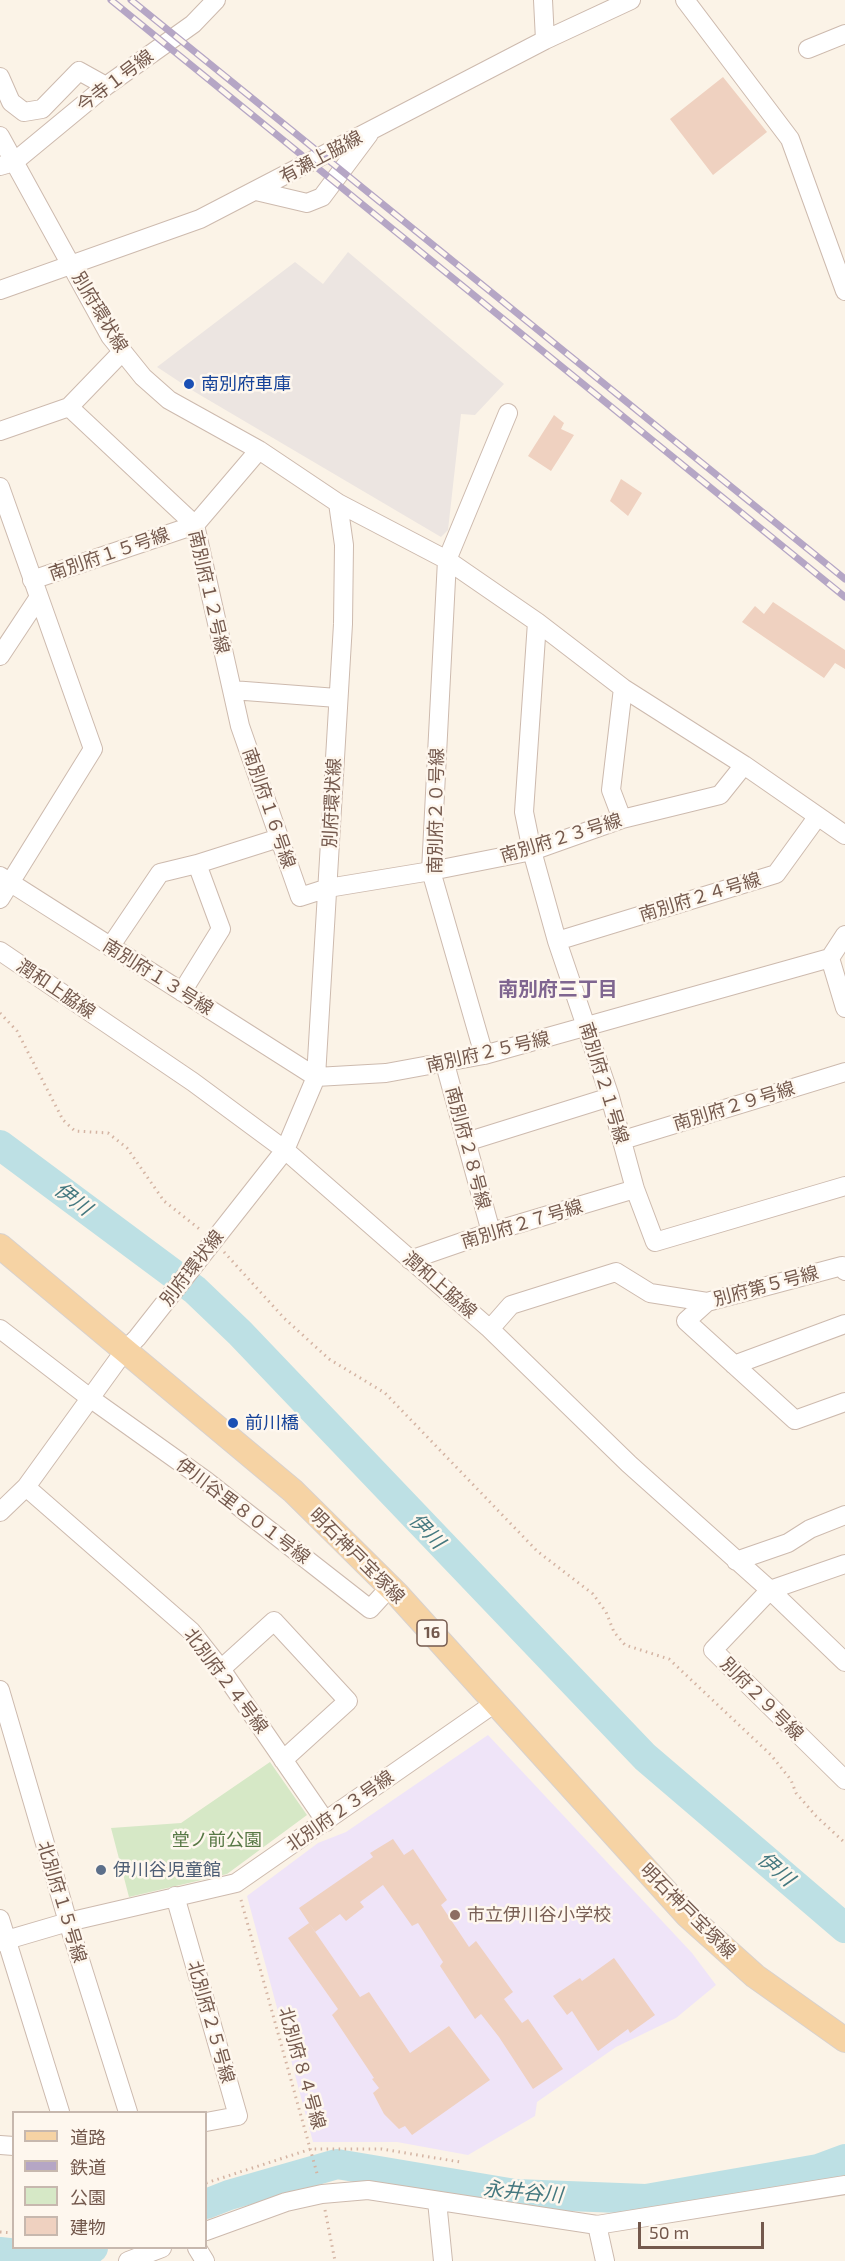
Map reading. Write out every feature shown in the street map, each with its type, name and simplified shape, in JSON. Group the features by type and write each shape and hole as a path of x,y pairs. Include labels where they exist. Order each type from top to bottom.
{"main road":[{"name":"明石神戸宝塚線","path":"0,1246 131,1344 293,1491 390,1587 687,1915 755,1976 845,2040"}],"street":[{"name":"今寺１号線","path":"7,164 106,86 194,24 216,0"},
{"path":"543,0 545,40"},
{"path":"685,0 790,139 845,291"},
{"name":"有瀬上脇線","path":"0,290 200,219 545,40 625,1"},
{"path":"808,49 845,34"},
{"path":"0,77 11,102 24,112 42,109 80,71 106,86"},
{"path":"256,190 307,203 322,197 372,130"},
{"name":"別府環状線","path":"0,136 7,164 72,265 110,336 143,377 169,399 259,450 338,504 344,545 343,624 316,1077 285,1150 131,1344 26,1487 0,1512"},
{"path":"0,431 69,408 122,352"},
{"name":"南別府１２号線","path":"69,408 195,525 232,690"},
{"name":"南別府２０号線","path":"483,1056 431,871 447,560 508,413"},
{"path":"195,525 259,450"},
{"path":"0,487 93,749 5,879 0,899"},
{"path":"338,504 447,560 537,622 623,688 744,765 845,835"},
{"name":"南別府１５号線","path":"35,589 195,525"},
{"path":"0,656 35,589"},
{"name":"南別府２１号線","path":"537,622 524,812 531,851 557,940 610,1097 635,1189 655,1242 845,1186"},
{"path":"622,819 611,790 623,688"},
{"path":"232,690 337,698"},
{"name":"南別府１６号線","path":"232,690 240,726 300,897 328,888"},
{"name":"南別府２３号線","path":"328,888 531,851 622,819 720,795 744,765"},
{"name":"南別府２４号線","path":"557,940 776,874 818,816"},
{"path":"110,947 160,873 197,864 279,838"},
{"path":"182,992 221,929 197,864"},
{"name":"南別府１３号線","path":"5,879 316,1077"},
{"path":"845,935 830,958 845,1008"},
{"name":"潤和上脇線","path":"0,951 193,1082 285,1150 490,1329 629,1464 770,1590 845,1662"},
{"name":"南別府２５号線","path":"316,1077 386,1073 483,1056 830,958"},
{"name":"南別府２８号線","path":"445,1064 491,1232"},
{"name":"南別府２９号線","path":"623,1140 845,1072"},
{"path":"466,1142 610,1097"},
{"name":"南別府２７号線","path":"410,1260 491,1232 635,1189"},
{"name":"別府第５号線","path":"490,1329 511,1305 616,1272 650,1293 707,1302 842,1266 845,1271"},
{"path":"707,1302 686,1321 795,1420 845,1402"},
{"path":"734,1365 845,1324"},
{"path":"0,1329 90,1398"},
{"name":"伊川谷里８０１号線","path":"90,1398 205,1480 370,1609 390,1587"},
{"name":"北別府２４号線","path":"26,1487 191,1631 221,1669 326,1822"},
{"path":"736,1561 788,1543 810,1529 845,1515"},
{"path":"770,1590 845,1564"},
{"name":"別府２９号線","path":"770,1590 713,1650 845,1780"},
{"path":"221,1669 274,1621 348,1701 283,1760"},
{"name":"北別府１５号線","path":"0,1690 68,1922 128,2111"},
{"name":"北別府２３号線","path":"3,1941 68,1922 236,1883 495,1703"},
{"name":"北別府２５号線","path":"175,1896 238,2116 207,2122"},
{"path":"0,1919 3,1941 60,2111"},
{"path":"207,2230 286,2202 322,2194 368,2190 597,2225 845,2185"},
{"path":"437,2202 443,2261"},
{"path":"597,2225 605,2261"},
{"path":"128,2261 157,2249"}],"path":[{"path":"0,1013 17,1031 63,1120 75,1131 108,1133 127,1148 164,1201 214,1241 284,1318 329,1359 385,1393 537,1551 593,1594 606,1612 614,1632 625,1645 669,1659 771,1755 790,1780 796,1793 816,1816 845,1843"},
{"name":"北別府８４号線","path":"236,1883 311,2149 335,2261"},
{"path":"207,2183 311,2149 382,2148 460,2162"}],"shaded area":[{"path":"348,252 504,384 475,415 461,414 448,530 441,537 195,392 157,367 295,262 323,284"},
{"path":"488,1735 692,1953 716,1985 676,2018 616,2047 537,2102 535,2116 468,2155 397,2142 313,2142 247,1896 318,1843 346,1832"}],"green space":[{"name":"堂ノ前公園","path":"270,1762 307,1815 227,1874 129,1897 111,1828 181,1823"}],"building":[{"path":"723,77 767,132 713,175 670,119"},
{"path":"554,415 564,423 561,429 574,435 551,471 528,456"},
{"path":"621,479 642,493 628,516 610,501"},
{"path":"773,602 845,650 845,669 835,663 824,678 742,622 755,606 764,614"},
{"path":"393,1839 404,1855 413,1849 447,1900 441,1905 469,1947 476,1941 513,1992 504,1999 522,2023 528,2019 563,2069 533,2089 481,2014 475,2019 440,1966 443,1962 418,1923 412,1926 383,1885 360,1902 364,1907 346,1921 340,1914 315,1932 299,1908 373,1857 370,1853"},
{"path":"309,1923 360,1997 369,1992 410,2053 449,2026 490,2080 412,2135 405,2126 399,2129 384,2114 373,2093 379,2088 372,2079 374,2078 332,2015 338,2009 288,1938"},
{"path":"614,1958 655,2015 630,2033 628,2029 598,2051 572,2011 567,2015 553,1996 580,1978 582,1981"}],"waterway":[{"name":"伊川","path":"0,1145 195,1290 240,1333 645,1757 845,1928"},
{"name":"永井谷川","path":"207,2204 229,2195 337,2164 515,2194 646,2199 818,2169 845,2159"},
{"name":"永井谷川","path":"0,2252 63,2259 90,2249"}],"railway":[{"path":"111,0 845,597"},
{"path":"131,0 845,579"}],"place":[{"name":"南別府車庫","path":"189,384"},
{"name":"前川橋","path":"233,1423"},
{"name":"伊川谷児童館","path":"101,1870"},
{"name":"市立伊川谷小学校","path":"455,1915"}],"district":[{"name":"南別府三丁目","path":"558,989"}]}
